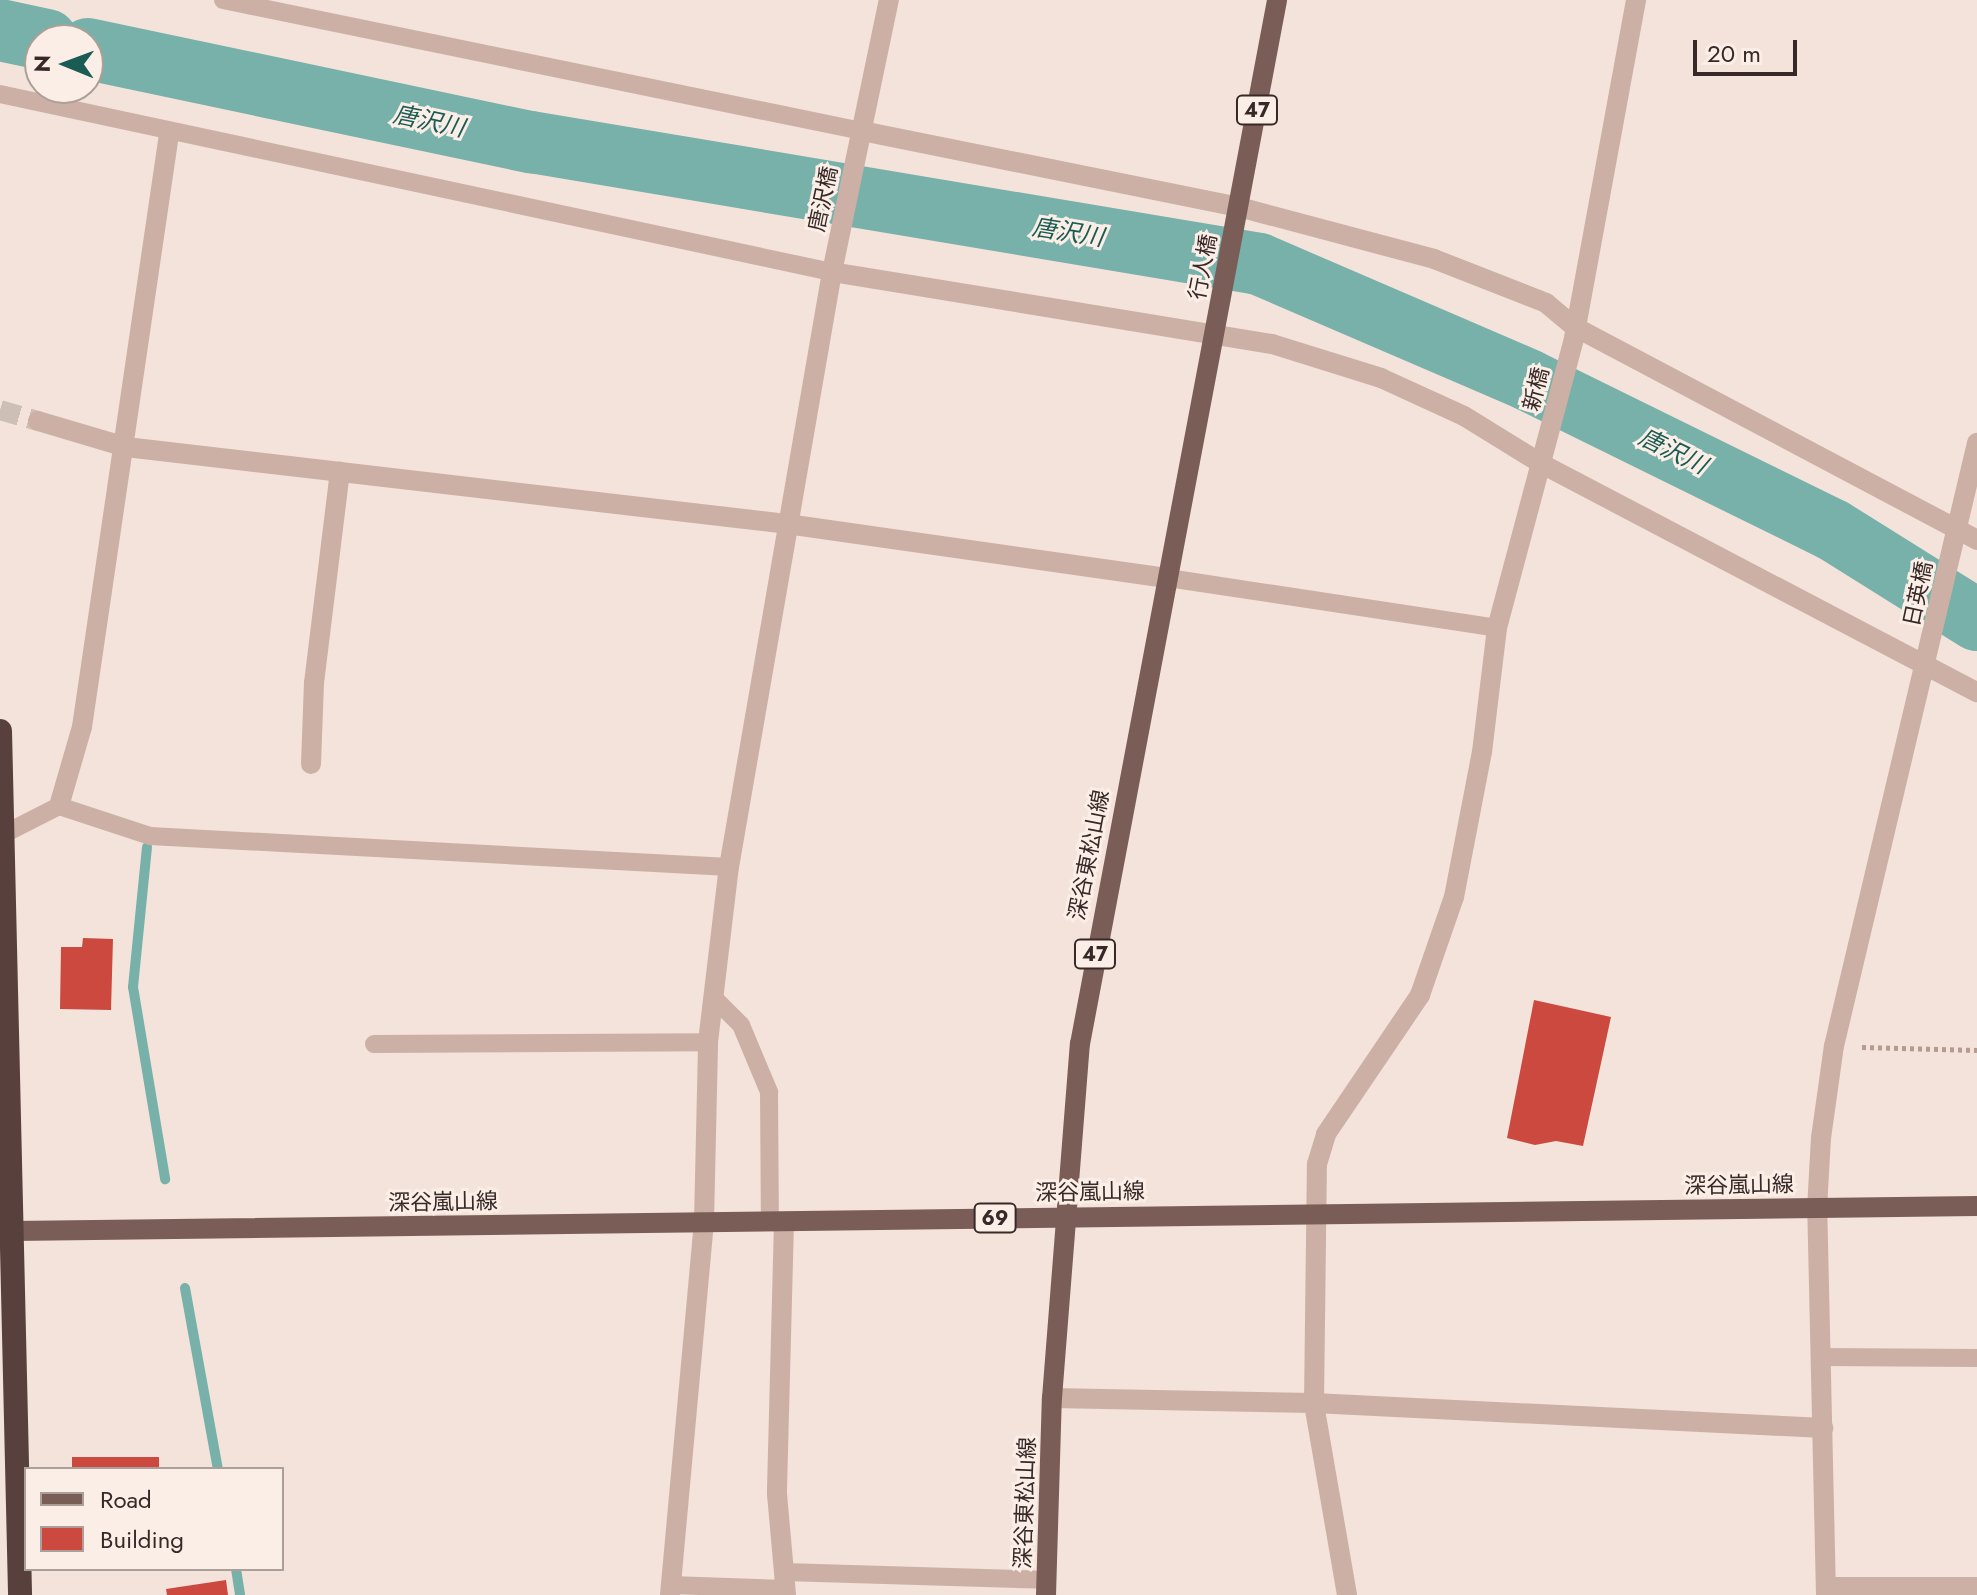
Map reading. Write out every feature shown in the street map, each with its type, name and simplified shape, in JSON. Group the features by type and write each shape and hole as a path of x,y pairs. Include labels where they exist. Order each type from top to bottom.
{"highway":[{"path":"0,731 20,1595"}],"main road":[{"name":"47","path":"1238,214 1277,0"},
{"name":"行人橋","path":"1216,329 1238,214"},
{"name":"深谷東松山線","path":"1046,1588 1052,1398 1082,1029 1216,329"},
{"name":"深谷嵐山線","path":"13,1231 1977,1206"}],"street":[{"name":"唐沢橋","path":"670,1590 704,1222 708,1042 729,867 834,265 889,0"},
{"name":"新橋","path":"1347,1595 1314,1403 1317,1164 1326,1134 1420,995 1440,945 1469,821 1497,628 1574,332 1636,0"},
{"path":"59,806 82,727 126,447 169,134"},
{"path":"860,140 1238,214 1434,259 1546,303 1574,332 1955,537 1977,540"},
{"path":"834,265 1216,329 1381,378 1464,416 1928,660 1977,692"},
{"path":"38,421 126,447 787,524 1168,578"},
{"name":"日英橋","path":"1826,1591 1817,1209 1834,1046 1977,443"},
{"path":"311,764 314,683 340,472"},
{"path":"777,1222 777,1494 785,1585"},
{"path":"1052,1398 1314,1403 1823,1428"},
{"path":"1826,1591 1977,1587"}],"lane":[{"path":"223,0 860,140"},
{"path":"0,94 169,134 834,265"},
{"path":"1168,578 1497,628"},
{"path":"2,835 59,806 150,836 729,867"},
{"path":"714,998 741,1025 769,1092 777,1222"},
{"path":"374,1044 708,1042"},
{"path":"1821,1357 1977,1358"},
{"path":"670,1590 785,1585 1046,1588"}],"path":[{"path":"1834,1046 1977,1050"}],"building":[{"path":"83,938 113,939 111,1010 60,1009 61,947 82,947"},
{"path":"1534,1000 1611,1017 1583,1146 1556,1141 1535,1145 1507,1138"},
{"path":"72,1457 159,1457 159,1467 72,1467"},
{"path":"226,1580 228,1595 167,1595 166,1589"}],"waterway":[{"name":"唐沢川","path":"0,30 24,35"},
{"name":"唐沢川","path":"104,52 531,142 1259,264 1528,380 1833,530 1977,620"},
{"path":"147,847 133,987 165,1179"},
{"path":"185,1288 218,1467"},
{"path":"236,1571 240,1595"}],"tunnel":[{"path":"0,410 38,421"}]}
